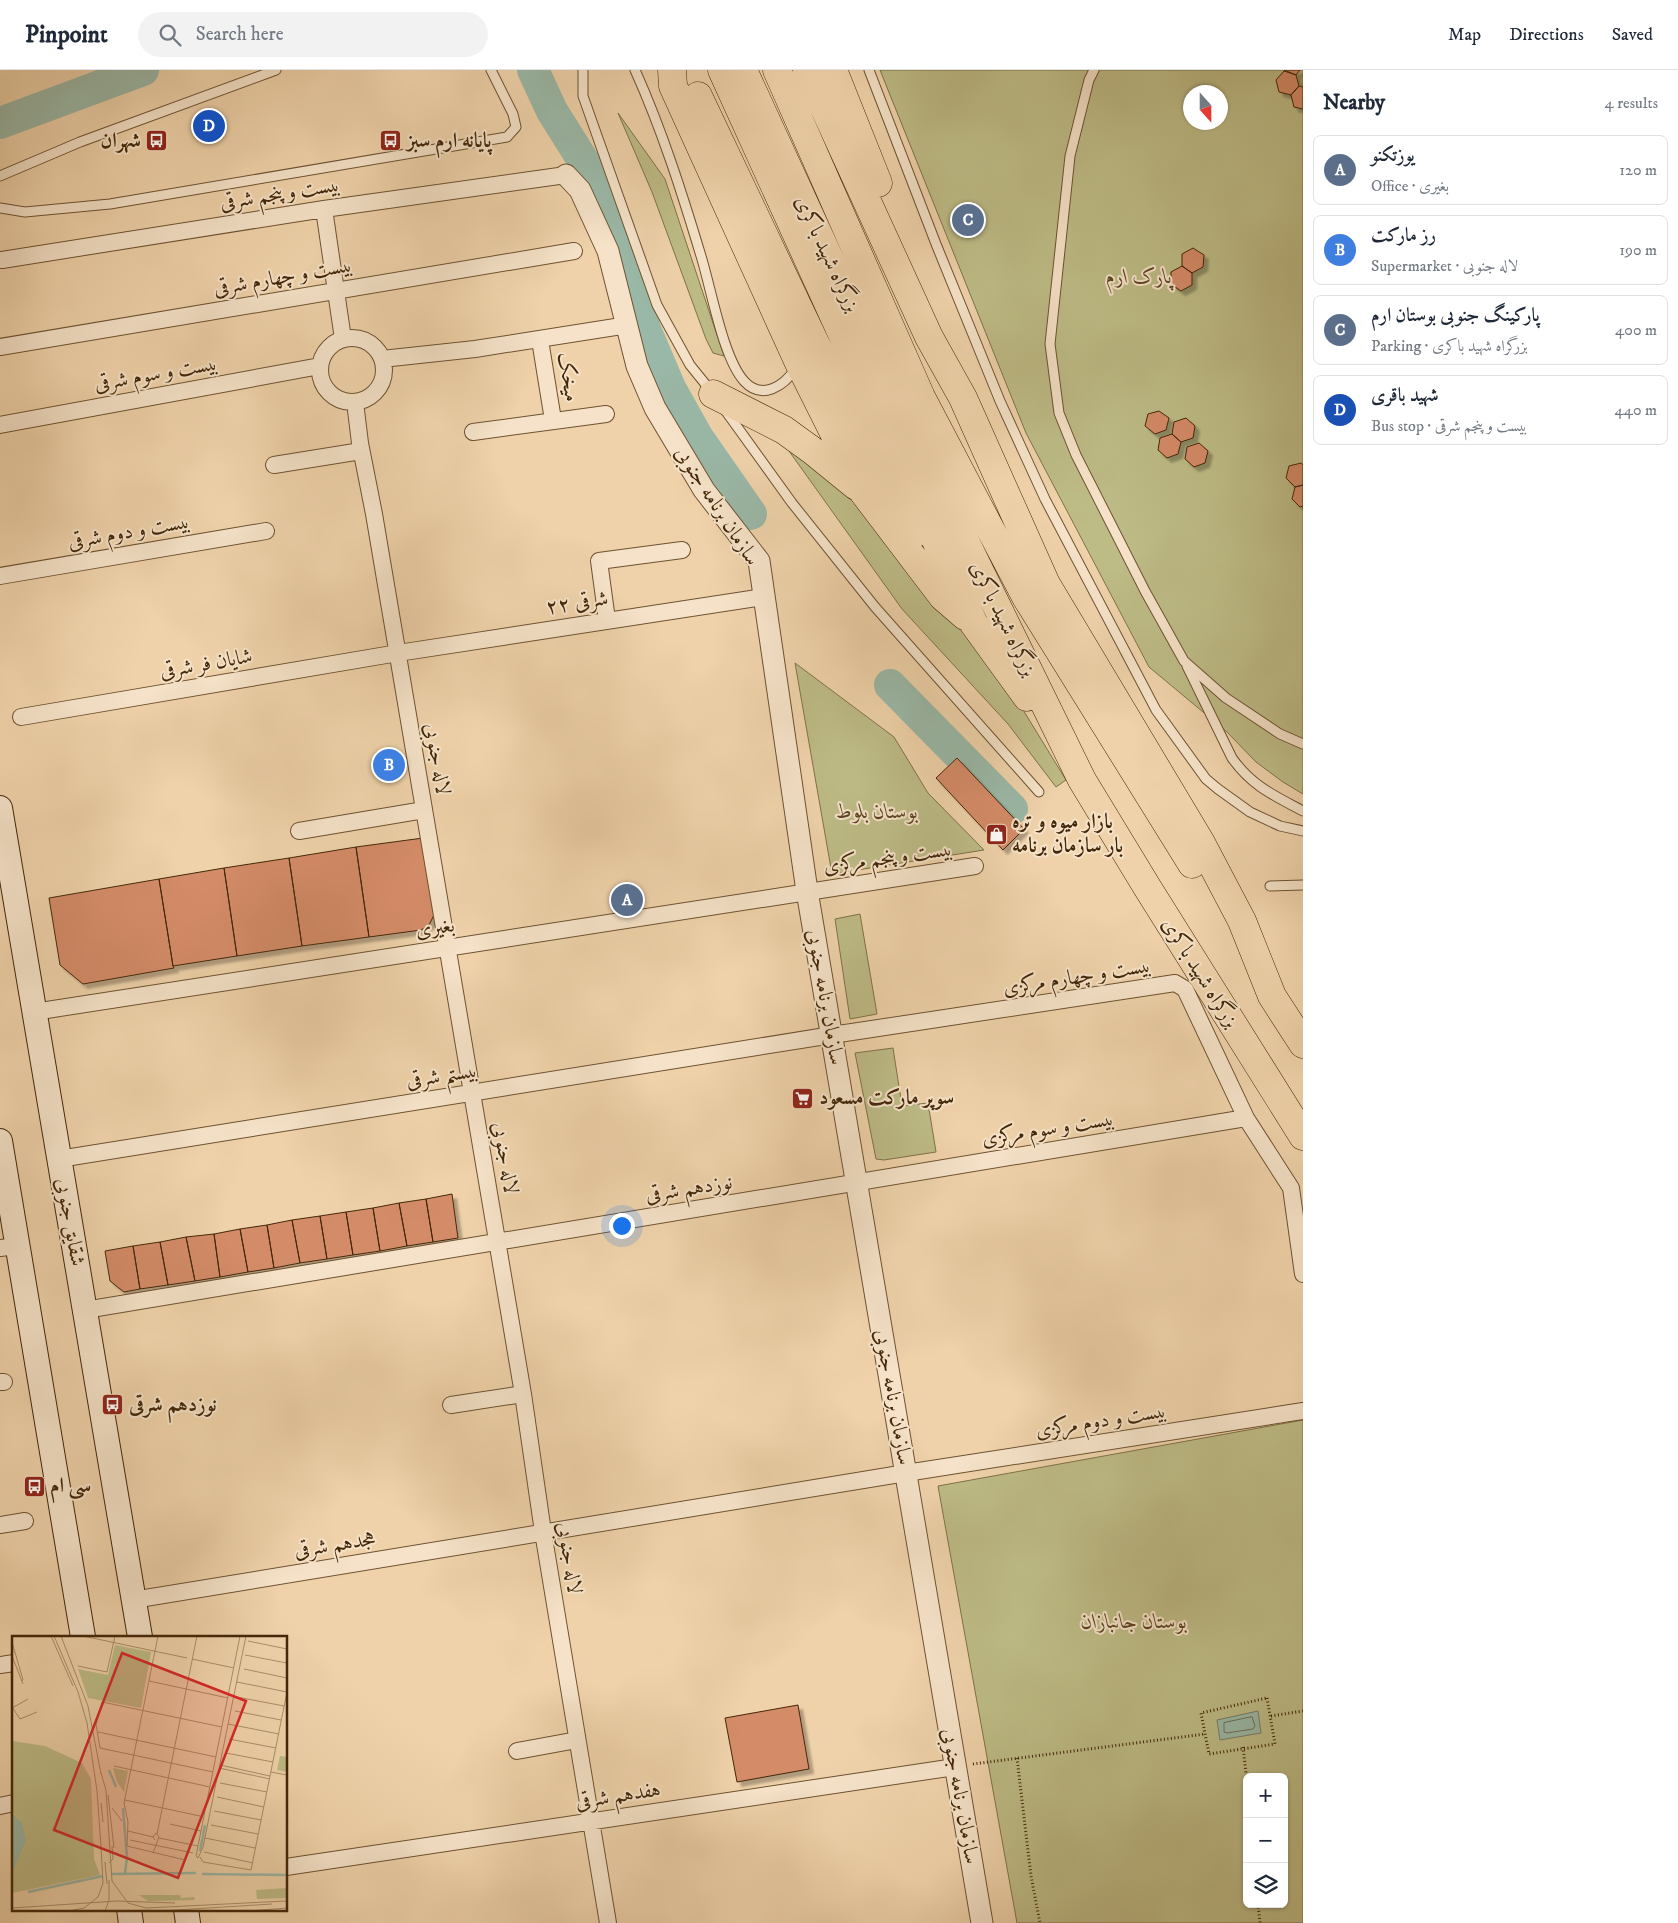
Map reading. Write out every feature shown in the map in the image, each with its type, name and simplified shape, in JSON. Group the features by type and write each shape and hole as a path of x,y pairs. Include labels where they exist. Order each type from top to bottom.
{"highway":[{"path":"672,70 673,86 799,364 864,492 942,597 974,624"},
{"path":"680,70 695,90 816,345 902,512 923,539 974,624 1073,762"},
{"path":"817,74 874,175 949,350 963,398 1046,584 1201,843 1242,921 1272,996"},
{"path":"735,77 974,624"},
{"name":"بزرگراه شهید باکری","path":"735,77 869,345 1073,762 1147,888 1303,1136"},
{"path":"782,81 921,397 1026,597 1303,1044"},
{"path":"713,394 784,430 864,492"}],"main road":[{"name":"شقایق جنوبی","path":"0,808 140,1636"},
{"path":"0,1141 8,1247 83,1636"},
{"path":"129,1910 131,1923"},
{"path":"186,1910 188,1923"}],"street":[{"name":"بیست و پنجم شرقی","path":"2,260 324,209 566,175"},
{"name":"سازمان برنامه جنوبی","path":"566,175 580,190 608,251 637,366 655,408 704,490 759,561 807,891 982,1923"},
{"path":"324,209 343,339"},
{"name":"بیست و چهارم شرقی","path":"0,347 574,251"},
{"path":"382,359 475,349 628,325"},
{"path":"353,338 371,344 382,359 384,369 379,387 364,399 355,402 336,398 323,385 320,376 320,366 327,349 343,339 353,338"},
{"name":"میخک","path":"540,340 553,420"},
{"name":"بیست و سوم شرقی","path":"0,425 320,366"},
{"name":"لاله جنوبی","path":"355,402 498,1242 543,1532 608,1923"},
{"name":"میخک","path":"473,432 606,414"},
{"path":"274,465 362,450"},
{"name":"بیست و دوم شرقی","path":"0,576 266,531"},
{"path":"607,620 599,560 682,550"},
{"name":"۲۲ شرقی","path":"398,653 764,597"},
{"name":"شایان فر شرقی","path":"21,717 398,653"},
{"path":"299,831 424,810"},
{"name":"بیست و پنجم مرکزی","path":"807,891 976,866"},
{"name":"بغیری","path":"34,1012 807,891"},
{"name":"بیست و چهارم مرکزی","path":"832,1035 1175,983 1185,989 1246,1118 1291,1188 1303,1274"},
{"name":"بیستم شرقی","path":"59,1159 832,1035"},
{"name":"بیست و سوم مرکزی","path":"856,1182 1246,1118"},
{"name":"نوزدهم شرقی","path":"85,1310 856,1182"},
{"path":"451,1405 523,1394"},
{"name":"بیست و دوم مرکزی","path":"543,1532 1303,1410"},
{"path":"0,1525 25,1521"},
{"name":"هجدهم شرقی","path":"134,1600 543,1532"},
{"path":"517,1750 577,1740"},
{"name":"هفدهم شرقی","path":"288,1867 955,1767"}],"lane":[{"path":"0,176 80,142 276,70"},
{"path":"0,208 25,212 110,204 507,136 516,127 513,114 491,70"},
{"path":"584,70 583,96 657,305 690,365 792,503 875,606 1039,792"},
{"path":"635,70 650,105 677,180 729,353 743,381 754,390 771,391 786,381 799,364"},
{"path":"869,70 936,244 1000,401 1045,500 1156,710 1206,779 1218,789 1250,812 1280,826 1303,831"},
{"path":"1094,70 1089,80 1070,156 1060,238 1050,344 1059,413 1076,455 1145,591 1184,661 1232,758 1251,781 1303,810"},
{"path":"1184,661 1234,703 1280,734 1303,744"},
{"path":"1270,886 1303,885"}],"path":[{"path":"1268,1698 1271,1716 1275,1744 1244,1747 1209,1754 1201,1713 1268,1698"},
{"path":"1271,1716 1303,1712"},
{"path":"955,1767 1205,1734"},
{"path":"1244,1747 1246,1773"},
{"path":"1017,1758 1031,1876 1040,1923"},
{"path":"1258,1908 1260,1923"}],"green space":[{"name":"پارک ارم","path":"880,70 1303,70 1303,794 1256,762 1227,732 1149,667 1026,433"},
{"path":"618,113 665,179 724,356 713,353 706,339 652,192"},
{"path":"806,450 859,494 998,669 1066,780 1056,787 1008,724 902,609 789,451"},
{"name":"بوستان بلوط","path":"795,663 894,737 928,793 984,850 832,874"},
{"path":"860,914 877,1014 850,1019 835,919"},
{"path":"893,1048 902,1106 928,1103 936,1152 884,1160 876,1159 855,1053"},
{"name":"بوستان جانبازان","path":"1303,1420 1303,1923 1017,1923 938,1486"}],"water":[{"path":"1258,1711 1261,1733 1220,1740 1217,1720"}],"building":[{"path":"1284,70 1300,70 1296,75"},
{"path":"1284,71 1296,75 1299,86 1291,95 1279,92 1276,80"},
{"path":"1299,86 1303,87 1303,109 1294,107 1291,95"},
{"path":"1193,248 1204,255 1203,267 1192,273 1182,266 1182,254"},
{"path":"1182,266 1192,273 1192,285 1181,291 1171,284 1171,272"},
{"path":"1159,411 1169,418 1166,430 1155,434 1145,426 1148,414"},
{"path":"1186,418 1195,426 1193,438 1181,442 1172,434 1174,422"},
{"path":"1172,434 1181,442 1178,454 1167,458 1158,450 1160,438"},
{"path":"1199,443 1208,451 1205,463 1194,467 1185,459 1187,447"},
{"path":"1301,463 1303,465 1303,485 1295,487 1286,478 1289,466"},
{"path":"1303,485 1303,506 1300,507 1292,499 1295,487"},
{"path":"957,758 1024,829 1003,850 936,778"},
{"path":"423,838 434,915 429,925 421,930 369,937 356,847"},
{"path":"356,847 369,937 302,946 289,858"},
{"path":"289,858 302,946 237,956 224,868"},
{"path":"224,868 237,956 173,966 159,879"},
{"path":"159,879 174,968 83,984 60,965 49,898"},
{"path":"452,1194 458,1238 433,1242 426,1199"},
{"path":"426,1199 433,1242 407,1246 399,1203"},
{"path":"399,1203 407,1246 380,1251 373,1208"},
{"path":"373,1208 380,1251 353,1255 346,1212"},
{"path":"346,1212 353,1255 327,1259 320,1216"},
{"path":"320,1216 327,1259 300,1263 292,1220"},
{"path":"292,1220 300,1263 274,1268 267,1225"},
{"path":"267,1225 274,1268 248,1272 240,1229"},
{"path":"240,1229 248,1272 220,1277 214,1234"},
{"path":"214,1234 220,1277 195,1281 186,1237"},
{"path":"186,1237 195,1281 168,1285 160,1242"},
{"path":"160,1242 168,1285 140,1289 133,1246"},
{"path":"133,1246 140,1289 124,1292 110,1281 105,1251"},
{"path":"798,1705 809,1769 737,1782 725,1718"}],"waterway":[{"path":"0,123 143,70"},
{"path":"533,70 552,111 604,194 618,226 645,329 670,388 698,438 751,514"},
{"path":"890,685 1012,809"}],"place":[{"name":"شهید باقری","path":"209,126"},
{"name":"شهران","path":"157,141"},
{"name":"پایانه ارم سبز","path":"391,141"},
{"name":"پارکینگ جنوبی بوستان ارم","path":"968,220"},
{"name":"رز مارکت","path":"389,765"},
{"name":"بازار میوه و تره بار سازمان برنامه","path":"996,834"},
{"name":"یوزتکنو","path":"627,900"},
{"name":"سوپر مارکت مسعود","path":"803,1098"},
{"name":"نوزدهم شرقی","path":"113,1405"},
{"name":"سی ام","path":"34,1486"}]}
